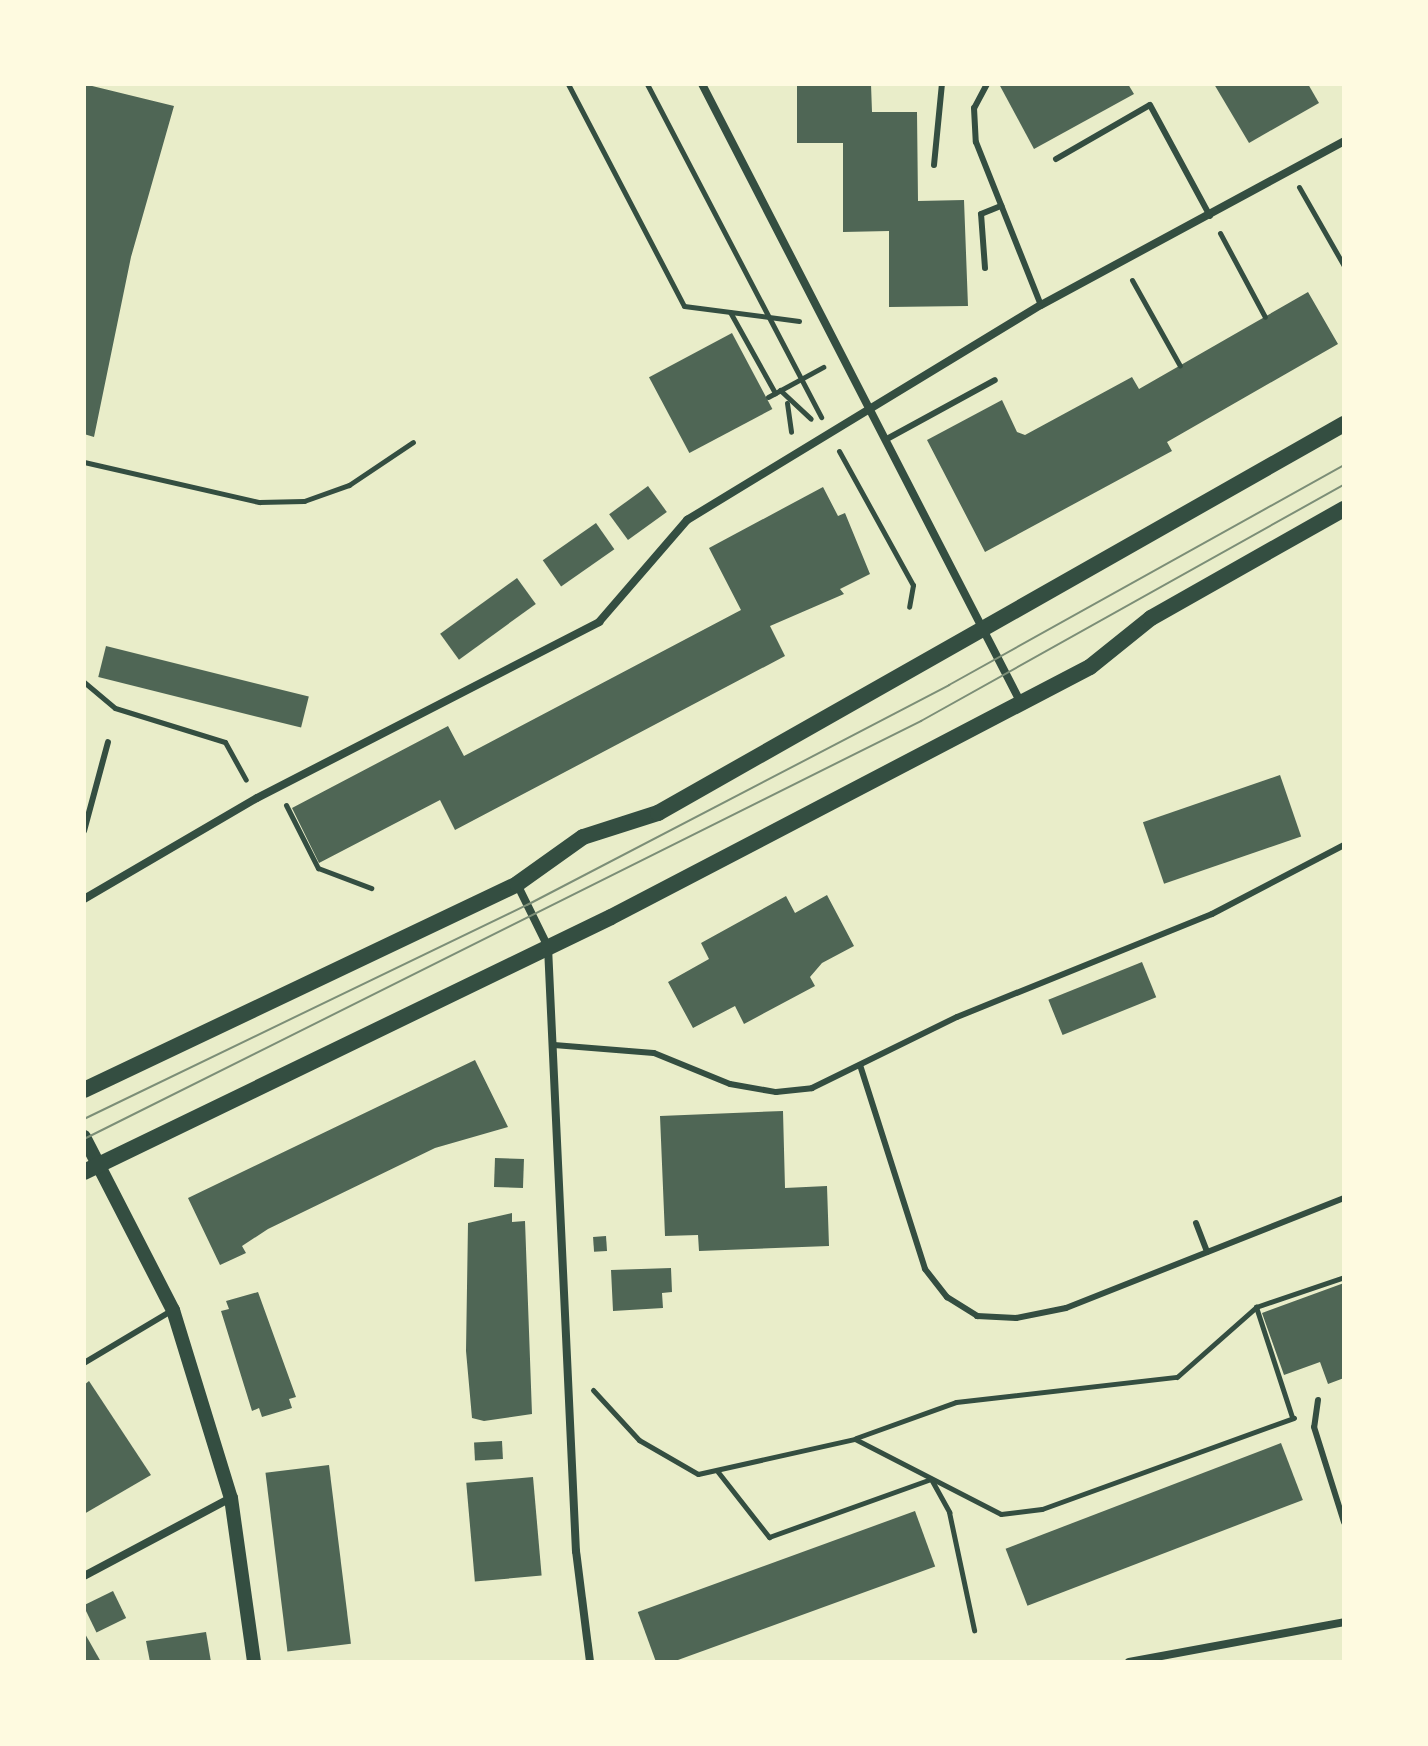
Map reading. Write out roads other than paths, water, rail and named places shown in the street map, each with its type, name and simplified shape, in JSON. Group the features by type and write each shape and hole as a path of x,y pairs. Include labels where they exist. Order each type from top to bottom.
{"main road":[{"path":"84,1090 517,884 573,842 658,813 876,696 981,626 1344,424"},
{"path":"91,1168 548,947 1090,667 1151,618 1344,509"}],"street":[{"path":"702,84 1021,703"},
{"path":"84,899 257,798 599,622 687,520 1041,305 1344,141"},
{"path":"517,884 548,947 565,1366 590,1662"},
{"path":"84,1137 91,1168 173,1310 231,1498 254,1662"},
{"path":"84,1576 231,1498"},
{"path":"1129,1662 1344,1622"}],"lane":[{"path":"934,165 942,84"},
{"path":"987,84 974,108 976,142 1041,305"},
{"path":"1056,159 1150,105 1210,216"},
{"path":"985,268 981,214 1001,206"},
{"path":"885,440 995,380"},
{"path":"84,831 108,742"},
{"path":"554,1045 654,1053 730,1084 776,1092 812,1088 957,1017 1212,914 1344,845"},
{"path":"860,1065 925,1269 947,1297 977,1316 1016,1318 1066,1308 1344,1198"},
{"path":"1196,1223 1207,1252"},
{"path":"84,1363 173,1310"},
{"path":"1318,1400 1314,1427 1344,1522"}],"tram line":[{"path":"84,1119 527,905 949,685 1344,465"},
{"path":"84,1139 921,721 1344,485"}]}
